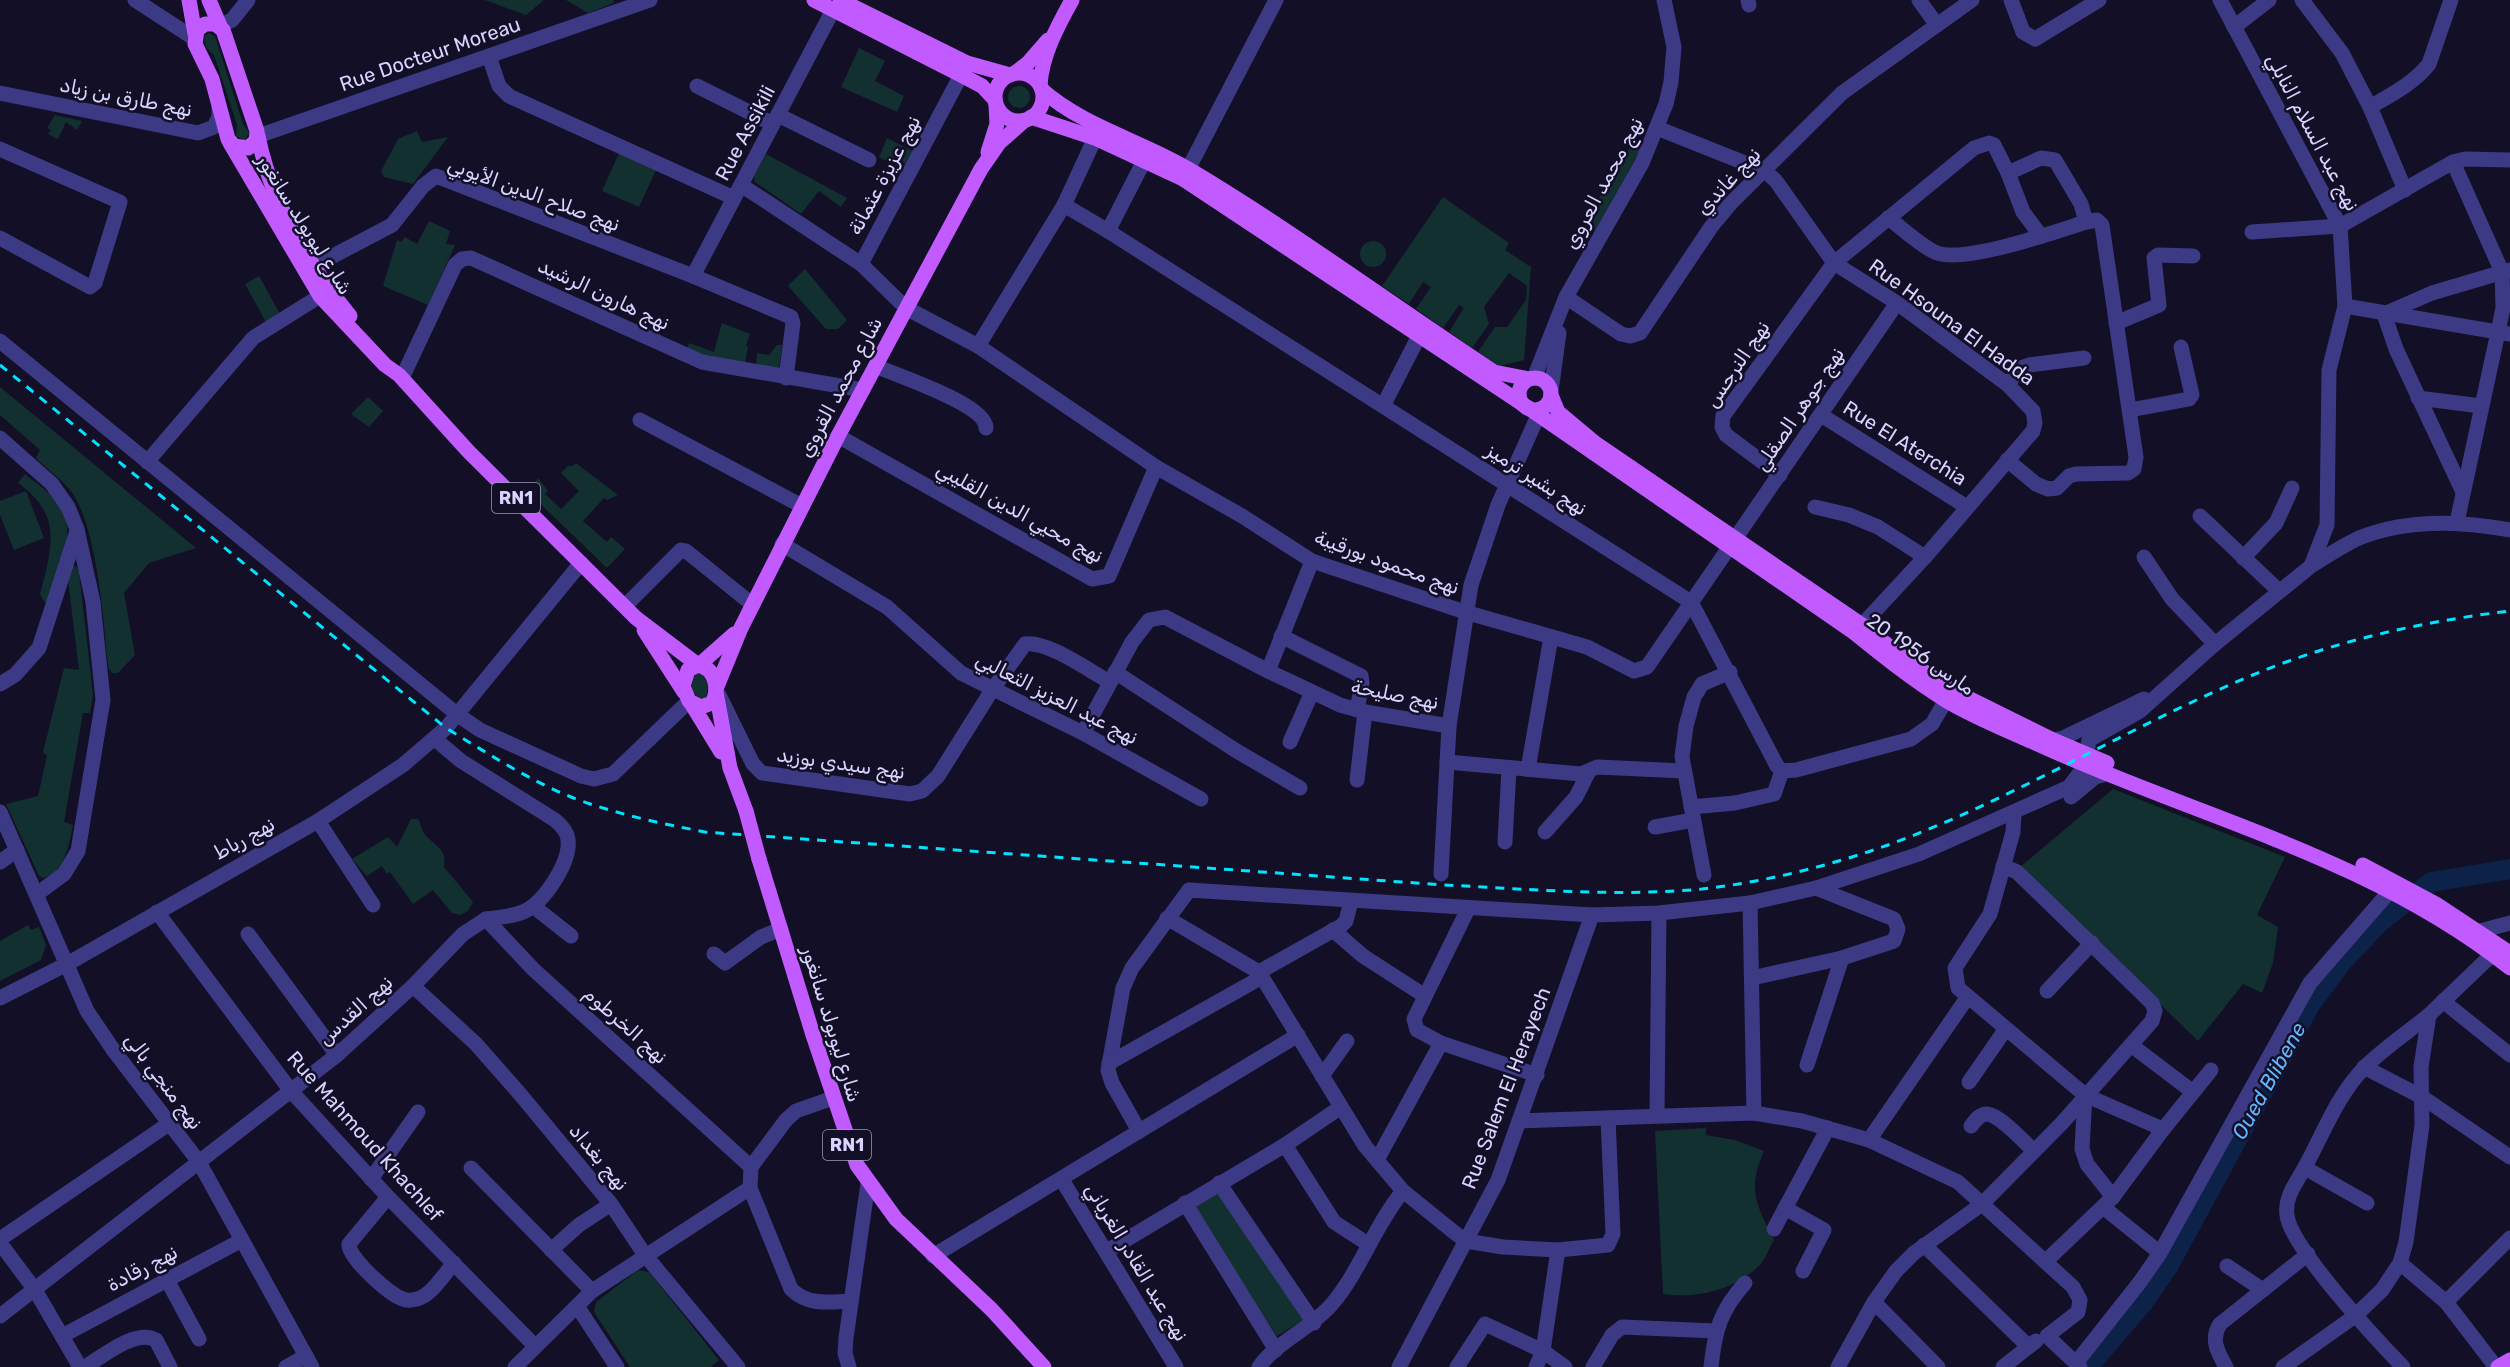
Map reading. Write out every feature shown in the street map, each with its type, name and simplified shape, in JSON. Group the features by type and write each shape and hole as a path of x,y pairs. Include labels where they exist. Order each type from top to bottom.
{"main road":[{"name":"RN1","path":"189,0 195,36 219,100 230,143"},
{"name":"RN1","path":"209,0 258,136"},
{"path":"814,0 836,5 968,63 1012,74 1029,75 1054,101 1278,226 1494,372 1532,378 1547,382 1551,393 1548,403 1532,409 1520,390 1532,378"},
{"name":"شارع محمد القروي","path":"716,690 741,628 782,544 981,169 999,143 1041,105 1041,72 1054,33 1072,0"},
{"path":"836,5 982,86 1005,116 1018,120 1028,118 1095,138 1185,174"},
{"path":"195,36 205,24 220,26"},
{"name":"شارع محمد القروي","path":"981,169 997,124 998,85 1029,63 1054,33"},
{"path":"230,143 238,148 248,148 258,136"},
{"name":"شارع ليوبولد سانغور","path":"258,136 265,170 314,266 359,327 392,359 400,377"},
{"name":"شارع ليوبولد سانغور","path":"230,143 320,297 385,365 400,377 468,451 630,612 698,665 711,672 730,768 746,811 848,1146 868,1183 896,1219 992,1310 1044,1367"},
{"name":"20 مارس 1956","path":"1185,174 1419,336 1733,543 1862,625 1952,690 2053,740 2106,774 2310,852 2397,890"},
{"name":"20 مارس 1956","path":"1551,393 1558,412 1572,426 1852,631 1898,668 1947,700 2086,760 2342,855 2397,890"},
{"name":"شارع ليوبولد سانغور","path":"630,612 688,699 730,768"},
{"name":"شارع محمد القروي","path":"698,665 741,628"},
{"path":"698,665 688,670 684,681 688,699 696,706 707,706 712,703 716,690"},
{"path":"2397,890 2480,931 2501,951 2510,968"},
{"path":"2429,906 2501,951"},
{"path":"2497,1367 2510,1360"}],"street":[{"path":"135,0 195,36"},
{"path":"220,26 232,20 248,0"},
{"name":"Rue Docteur Moreau","path":"258,136 650,0"},
{"path":"1185,174 1276,0"},
{"name":"نهج محمد العروي","path":"1532,378 1561,315 1566,297 1642,163 1657,128 1671,82 1674,47 1664,0"},
{"path":"1919,0 1937,26"},
{"name":"نهج غاندي","path":"1566,297 1621,334 1630,336 1640,333 1711,227 1731,203 1842,93 1972,0"},
{"path":"2011,0 2024,32 2035,39 2099,0"},
{"name":"نهج عبد السلام النابلي","path":"2220,0 2340,226 2345,306 2329,370 2327,525 2311,566"},
{"path":"2234,27 2269,0"},
{"path":"2301,0 2342,53 2370,107 2405,190"},
{"path":"2370,107 2402,88 2424,71 2429,64 2451,0"},
{"name":"Rue Assikili","path":"693,276 836,5"},
{"name":"نهج عزيزة عثمانة","path":"489,56 499,86 509,96 738,191 861,264 962,75"},
{"path":"697,86 868,160"},
{"name":"نهج طارق بن زياد","path":"0,93 198,133 214,127 219,116 219,100"},
{"name":"Rue Hsouna El Hadda","path":"1657,128 1765,171 1776,181 1834,263 1897,303 2008,385 2029,404 2036,423 2033,431 1926,557 1862,625"},
{"path":"978,346 1064,205 1095,138"},
{"name":"نهج النرجس","path":"1780,475 1726,435 1722,427 1723,416 1834,263 1974,148 1985,143 1995,145 2008,173"},
{"path":"0,149 120,202 95,283 86,286 0,238"},
{"path":"2041,236 2023,212 2008,173 2041,158 2055,159 2080,204 2086,222"},
{"path":"1108,231 1145,159"},
{"path":"2252,232 2340,226 2454,162 2465,159 2510,160"},
{"path":"2454,162 2506,271 2503,308 2504,333 2481,406 2457,522"},
{"name":"نهج صلاح الدين الأيوبي","path":"314,266 392,225 423,186 436,177 693,276"},
{"name":"نهج بشير ترميز","path":"1064,205 1384,404 1691,602 1730,672 1777,766 1782,771"},
{"path":"1888,218 1936,253 1974,252 2097,220 2102,225 2136,457 2133,469 2128,473 2076,474 2069,476 2056,488 2042,489 2007,460"},
{"path":"2116,323 2159,305 2154,258 2158,255 2193,256"},
{"name":"نهج هارون الرشيد","path":"400,377 455,266 462,259 471,258 695,359 786,378 863,390"},
{"name":"نهج محمود بورقيبة","path":"861,264 906,308 978,346 1156,467 1242,516 1312,561 1465,612 1587,648 1634,670 1640,671 1647,668 1733,543"},
{"path":"2384,314 2432,293 2506,271"},
{"path":"693,276 790,317 793,323 786,378"},
{"path":"147,462 253,338 320,297"},
{"name":"نهج جوهر الصقلي","path":"1733,543 1897,303"},
{"path":"2345,306 2504,333"},
{"path":"2384,314 2418,398 2463,492"},
{"path":"1551,393 1561,315"},
{"path":"1384,404 1419,336"},
{"path":"0,341 458,715 480,730 581,776 594,779 613,774 688,699"},
{"path":"2130,410 2189,399 2192,395 2181,346"},
{"path":"2008,385 2018,369 2029,365 2084,358"},
{"path":"876,366 959,400 983,418 986,428"},
{"path":"2418,398 2481,406"},
{"path":"1441,874 1449,726 1465,612 1471,585 1508,485 1532,409"},
{"name":"Rue El Aterchia","path":"1821,415 1967,507"},
{"path":"640,420 802,506"},
{"name":"نهج محيي الدين القليبي","path":"838,436 1092,579 1102,580 1109,576 1156,467"},
{"path":"0,438 57,490 68,507 77,529 93,602 103,700 78,851 64,874 37,894"},
{"path":"2243,558 2276,523 2292,488"},
{"path":"1815,507 1878,526 1926,557"},
{"path":"2200,516 2279,591"},
{"path":"1139,1131 1112,1083 1109,1063 1127,979 1184,894 1194,888 1468,909 1592,915 1659,913 1750,903 1816,888 1919,854 2069,787 2086,760 2087,745 2094,736 2140,711 2279,591 2311,566 2361,538 2395,529 2457,522 2510,530"},
{"path":"0,684 15,675 39,648 77,529"},
{"name":"نهج عبد العزيز الثعالبي","path":"782,544 875,598 961,673 1083,733 1201,799"},
{"path":"630,612 681,550 753,605"},
{"path":"2144,557 2172,599 2215,644"},
{"path":"1268,670 1312,561"},
{"name":"نهج رباط","path":"0,998 67,964 318,821 396,770 435,739 458,715 581,563"},
{"name":"نهج صليحة","path":"1113,677 1141,628 1149,620 1165,617 1312,692 1361,711 1449,726"},
{"path":"1281,636 1361,676 1357,780"},
{"path":"1528,769 1551,637"},
{"path":"992,690 1018,651 1031,643 1113,677 1300,788"},
{"path":"1704,875 1682,757 1686,726 1695,697 1702,684 1730,672"},
{"path":"1083,733 1113,677"},
{"path":"2053,740 2063,738 2168,687"},
{"name":"نهج سيدي بوزيد","path":"716,690 756,770 771,775 902,794 922,791 931,785 992,690"},
{"path":"1290,742 1312,692"},
{"path":"1655,827 1692,813 1774,794 1782,771 1796,770 1911,739 1932,724 1947,700"},
{"path":"435,739 461,761 555,820 565,829 568,838 560,870 550,888 533,906 510,916 480,922"},
{"path":"1447,762 1581,774 1597,767 1684,771"},
{"path":"1505,842 1509,768"},
{"path":"1545,832 1576,797 1588,771"},
{"path":"2014,813 2037,812 2059,803 2078,792 2095,777 2106,774"},
{"name":"نهج منجي بالي","path":"0,812 87,1011 114,1051 199,1162 309,1361"},
{"path":"2014,813 2013,832 1990,914 1955,968 1958,988 1967,998 2085,1095 2158,1127 2161,1132"},
{"path":"318,821 373,905"},
{"path":"0,862 17,850"},
{"path":"1838,1367 1874,1302 1896,1271 1924,1245 1982,1204 2034,1151 2152,1021 2155,1011 2152,1003 2018,872 2003,866"},
{"path":"1752,978 1842,958 1894,941 1898,929 1894,919 1816,888"},
{"path":"2048,1336 2078,1365 2160,1253 2310,983 2397,890"},
{"path":"1109,1063 1261,975 1333,930 1346,921 1351,901"},
{"path":"1750,903 1754,1113"},
{"path":"533,906 571,936"},
{"path":"1468,909 1414,1019 1414,1026 1441,1043 1537,1075"},
{"name":"Rue Mahmoud Khachlef","path":"158,912 291,1091 388,1197 535,1346"},
{"path":"1657,1115 1659,913"},
{"name":"Rue Salem El Herayech","path":"1399,1367 1498,1180 1592,915"},
{"path":"1167,918 1261,975 1341,1107 1377,1161 1403,1191 1466,1241 1484,1246 1558,1250 1608,1245 1613,1234 1608,1118"},
{"name":"نهج القدس","path":"0,1316 337,1055 413,986 463,934 480,922"},
{"name":"نهج الخرطوم","path":"480,922 751,1167"},
{"path":"2480,931 2510,923"},
{"path":"714,954 725,963 761,937 781,928"},
{"path":"1333,930 1363,956 1425,996"},
{"path":"248,934 337,1055"},
{"path":"2047,991 2092,943"},
{"path":"2403,1367 2355,1316 2308,1254 2290,1227 2287,1203 2296,1181 2339,1101 2364,1067 2429,1015 2501,951"},
{"path":"1807,1065 1842,958"},
{"name":"نهج بغداد","path":"413,986 476,1044 611,1204 645,1255 738,1367"},
{"path":"1869,1140 1967,998"},
{"path":"2443,1001 2510,1055"},
{"path":"2283,1367 2355,1316 2382,1290 2400,1263 2406,1242 2422,1125 2421,1067 2429,1015"},
{"path":"1969,1082 2005,1030"},
{"path":"933,1256 1012,1206 1062,1180 1298,1035"},
{"path":"1322,1076 1347,1041"},
{"path":"1377,1161 1441,1043"},
{"path":"2131,1045 2193,1092"},
{"path":"2364,1067 2422,1097 2510,1157"},
{"path":"2046,1261 2108,1202 2211,1070"},
{"path":"2085,1095 2082,1149 2087,1164 2108,1202 2160,1253"},
{"path":"833,1098 795,1111 751,1167 750,1188 791,1289 801,1299 812,1302 851,1301"},
{"path":"1107,1251 1285,1145 1341,1107"},
{"path":"371,1179 418,1112"},
{"path":"1520,1121 1754,1113 1828,1128 1869,1140 1951,1178 1968,1190 2073,1287 2081,1306 2078,1312 2048,1336 2028,1346 2003,1367"},
{"path":"1971,1126 1979,1116 1986,1114 1995,1117 2034,1151"},
{"path":"80,1367 35,1290 0,1241 170,1123"},
{"path":"1774,1228 1828,1128"},
{"path":"1285,1145 1334,1222 1368,1244"},
{"path":"471,1168 592,1292"},
{"path":"2305,1168 2367,1203"},
{"name":"نهج عبد القادر الغرياني","path":"1062,1180 1176,1367"},
{"path":"849,1367 846,1346 868,1183"},
{"path":"1219,1183 1314,1323"},
{"path":"515,1367 592,1292 750,1188"},
{"path":"1259,1367 1276,1350 1314,1323 1334,1302 1403,1191"},
{"path":"388,1197 349,1244 349,1250 355,1260 398,1296 410,1300 426,1294 454,1263"},
{"path":"1185,1203 1276,1350"},
{"path":"551,1250 579,1225 611,1204"},
{"path":"1785,1208 1824,1230 1803,1271"},
{"path":"2446,1302 2510,1238"},
{"name":"نهج رقادة","path":"62,1336 166,1278 242,1240"},
{"path":"1924,1245 2028,1346"},
{"path":"1536,1367 1543,1351 1558,1250"},
{"path":"2226,1367 2215,1346 2216,1329 2308,1254"},
{"path":"2400,1263 2446,1302 2497,1367"},
{"path":"2227,1266 2263,1290"},
{"path":"166,1278 199,1338"},
{"path":"1710,1367 1715,1331 1728,1302 1745,1283"},
{"path":"1874,1302 1938,1367"},
{"path":"577,1306 617,1367"},
{"path":"1457,1367 1485,1324 1543,1351 1565,1367"},
{"path":"1593,1367 1612,1335 1622,1327 1715,1331"},
{"path":"85,1367 133,1340 146,1336 156,1340 170,1367"},
{"path":"286,1367 309,1361"}],"green space":[{"path":"485,0 544,0 526,15"},
{"path":"566,0 613,0 614,3 588,13"},
{"path":"209,33 215,36 243,124 249,132 245,141 236,136 237,125 214,55 206,47 204,36"},
{"path":"859,48 885,61 875,81 904,96 897,112 841,87"},
{"path":"1019,86 1027,89 1030,97 1027,105 1019,108 1011,105 1008,97 1011,89"},
{"path":"55,115 82,121 77,130 66,122 58,139 48,134 51,130 47,128"},
{"path":"417,131 422,142 448,137 413,184 384,177 381,171 398,139"},
{"path":"887,138 914,152 908,165 899,161 896,166 879,157"},
{"path":"1639,140 1644,143 1595,231 1583,224 1633,142"},
{"path":"619,153 656,170 639,207 602,191"},
{"path":"766,154 847,198 841,207 819,191 801,214 755,182 754,177"},
{"path":"1443,197 1509,243 1505,250 1531,267 1524,360 1499,366 1478,352 1495,327 1507,327 1526,300 1527,286 1509,273 1484,307 1489,324 1472,348 1449,332 1464,308 1459,305 1443,328 1416,309 1431,287 1423,282 1409,304 1382,286"},
{"path":"429,221 450,231 446,244 455,245 428,305 383,286 397,240 401,242 405,237 417,244"},
{"path":"1373,241 1382,245 1386,254 1382,263 1373,267 1364,263 1360,254 1364,245"},
{"path":"805,269 847,320 838,329 826,329 788,286"},
{"path":"259,276 280,314 266,322 245,284"},
{"path":"722,323 750,334 746,345 748,347 745,364 703,357 687,350 689,343 714,352"},
{"path":"777,345 782,345 779,370 756,366 757,353 769,355"},
{"path":"0,387 196,548 149,563 124,593 135,655 118,673 112,673 108,667 94,553 81,510 69,489 36,458 40,450 0,415"},
{"path":"368,397 383,411 369,427 351,414"},
{"path":"576,463 618,495 607,500 604,498 583,521 607,542 611,537 625,549 607,568 528,492 538,478 548,491 545,494 561,509 579,491 561,473 568,466"},
{"path":"25,474 53,497 60,506 67,529 64,556 47,606 40,594 50,547 48,520 42,507 18,483"},
{"path":"26,491 44,538 14,550 0,515 0,501"},
{"path":"72,565 77,567 79,573 93,694 90,713 83,713 64,822 73,825 68,849 56,871 43,878 39,876 6,804 38,796 47,756 43,752 64,668 79,670 68,580"},
{"path":"698,673 703,675 708,685 706,697 702,699 693,693 691,679"},
{"path":"2113,789 2285,857 2257,915 2278,927 2273,963 2262,993 2243,984 2198,1041 2020,867"},
{"path":"411,819 418,819 425,834 443,853 444,867 473,902 468,911 460,915 452,913 433,890 413,904 390,872 387,874 382,866 367,876 352,859 388,837 397,847"},
{"path":"28,925 31,930 39,927 46,945 41,960 0,981 0,941"},
{"path":"1706,1128 1706,1135 1735,1140 1764,1151 1756,1176 1756,1197 1762,1216 1774,1240 1760,1265 1739,1281 1702,1294 1663,1294 1655,1131"},
{"path":"1217,1189 1303,1320 1277,1336 1192,1205"},
{"path":"638,1270 649,1272 719,1360 711,1367 630,1367 594,1312 596,1302"}],"waterway":[{"name":"Oued Blibene","path":"2088,1367 2143,1303 2169,1265 2310,1005 2342,962 2379,923 2431,882 2510,869"}],"railway":[{"path":"0,365 446,728 523,774 571,797 621,813 705,832 1444,885 1605,892 1702,889 1796,872 1888,845 1983,805 2213,692 2320,650 2414,626 2510,611"}]}
